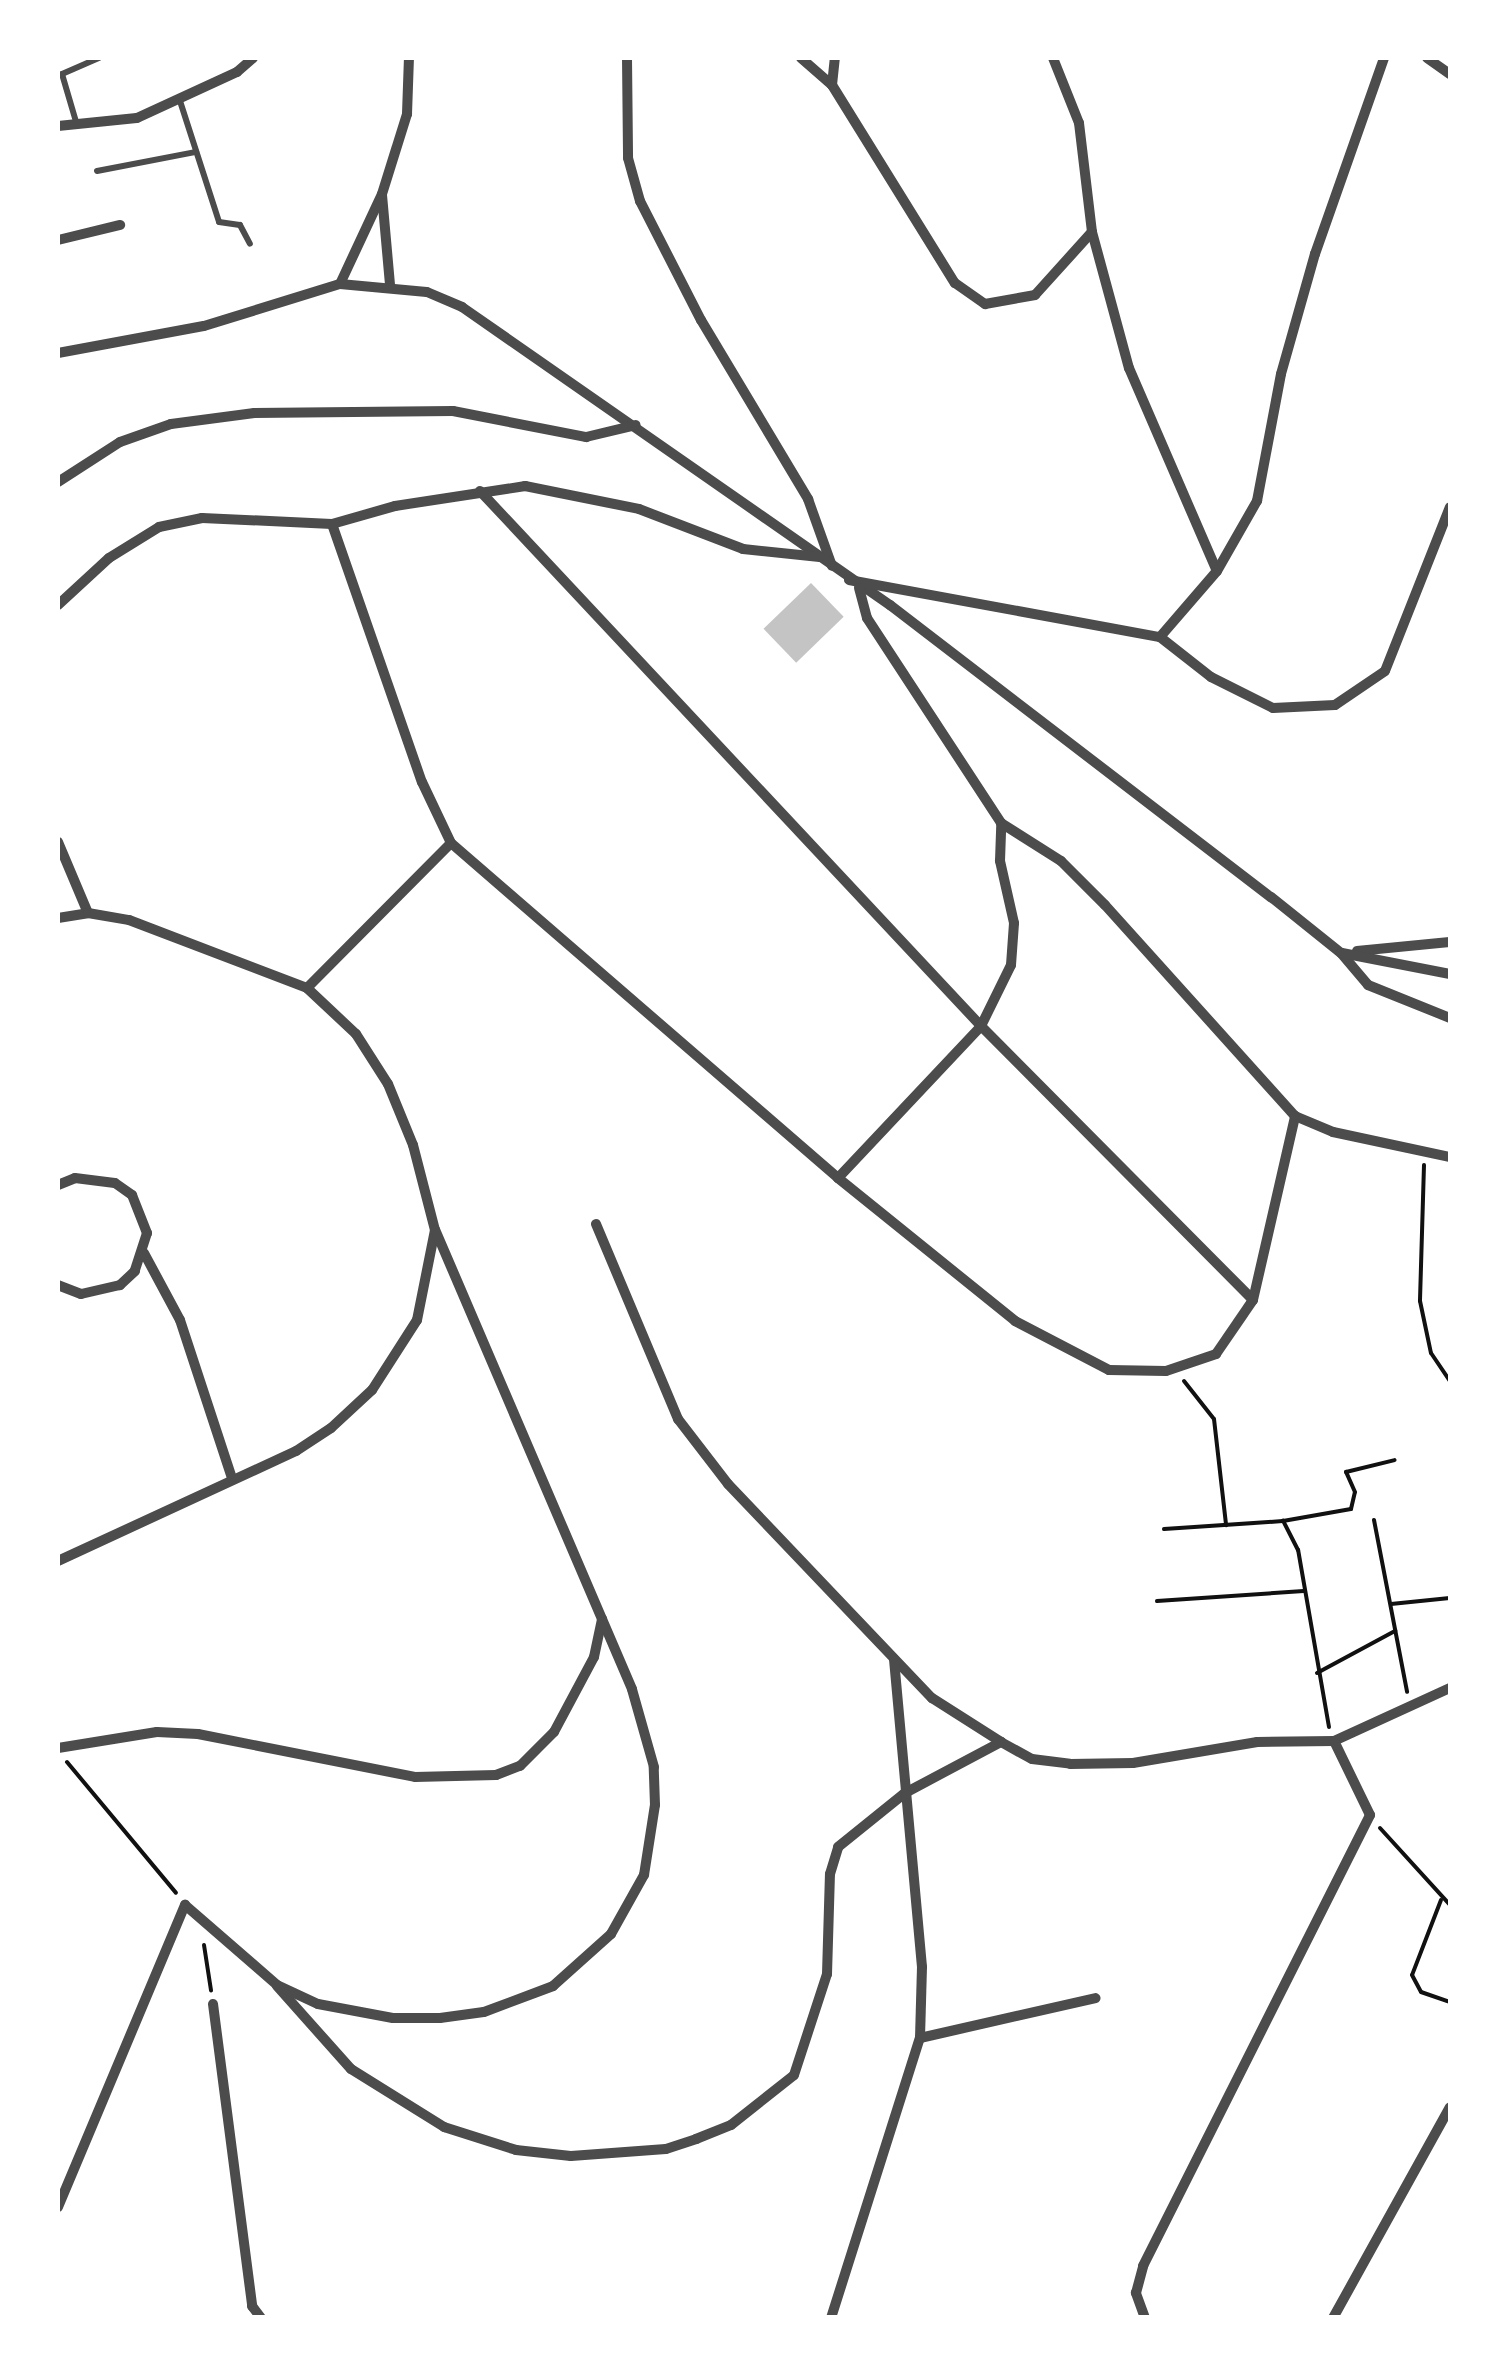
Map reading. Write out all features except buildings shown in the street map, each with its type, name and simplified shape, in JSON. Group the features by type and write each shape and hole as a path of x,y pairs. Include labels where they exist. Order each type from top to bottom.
{"street":[{"path":"58,126 137,118 180,101 252,58"},
{"path":"340,284 382,194 407,114 409,58"},
{"path":"627,58 628,158 640,201 701,320 808,499 832,566"},
{"path":"802,58 832,85 923,238 955,283 985,304 1035,295 1092,232"},
{"path":"832,85 834,58"},
{"path":"1053,58 1079,122 1092,232 1129,368 1217,570"},
{"path":"1160,637 1217,570 1257,502 1281,374 1315,254 1384,58"},
{"path":"1427,58 1450,74"},
{"path":"382,194 390,285"},
{"path":"58,240 120,225"},
{"path":"58,353 242,316 340,284 390,285 462,308 636,425 822,557 859,588 922,628 1341,953 1385,997 1450,1018"},
{"path":"58,482 120,442 171,424 254,412 453,411 586,437 636,425"},
{"path":"58,605 108,558 160,528 202,518 332,524 480,490 525,486 639,509 743,550 822,557"},
{"path":"480,490 981,1026 1253,1300"},
{"path":"848,580 1160,637 1211,677 1273,708 1334,705 1385,672 1450,507"},
{"path":"332,524 422,782 451,843 838,1178 1016,1321 1109,1370 1175,1369 1216,1354 1253,1300 1295,1116"},
{"path":"859,588 867,618 1001,823 1061,861 1232,1039 1295,1116 1426,1156 1450,1157"},
{"path":"838,1178 981,1026 1014,951 1001,823"},
{"path":"58,842 88,913"},
{"path":"307,988 451,843"},
{"path":"58,918 88,913 129,920 307,988 356,1034 388,1084 413,1144 436,1230 602,1618 645,1733 656,1805 644,1875 611,1934 552,1986 484,2012 392,2018 318,2004 277,1986"},
{"path":"1341,953 1450,942"},
{"path":"1341,953 1450,974"},
{"path":"58,1185 96,1177 132,1195 145,1223 144,1253 135,1271 101,1293 58,1285"},
{"path":"596,1224 678,1419 728,1484 932,1698 1032,1759 1070,1764 1133,1763 1257,1742 1334,1741 1410,1710 1450,1688"},
{"path":"58,1561 296,1451 372,1390 416,1320 436,1230"},
{"path":"144,1253 180,1320 232,1478"},
{"path":"58,1750 156,1732 198,1734 415,1777 496,1775 520,1766 554,1732 594,1657 602,1618"},
{"path":"832,2318 920,2038 922,1967 894,1659"},
{"path":"1145,2318 1136,2293 1143,2266 1370,1815 1334,1741"},
{"path":"58,2207 185,1905 277,1986 351,2069 444,2127 516,2150 571,2156 666,2149 731,2125 794,2075 828,1974 830,1874 838,1847 905,1793 1001,1742"},
{"path":"920,2038 1096,1998"},
{"path":"213,2004 250,2312 261,2318"},
{"path":"1333,2318 1450,2108"}],"lane":[{"path":"76,125 62,74 98,58"},
{"path":"180,101 219,222 240,225 250,244"},
{"path":"97,171 196,152"}],"path":[{"path":"1426,1156 1420,1301 1432,1353 1450,1381"},
{"path":"1175,1369 1214,1419 1226,1525"},
{"path":"1164,1529 1283,1521 1351,1509 1355,1492 1346,1472 1395,1460"},
{"path":"1374,1520 1410,1710"},
{"path":"1283,1521 1298,1550 1318,1686 1334,1741"},
{"path":"1157,1601 1304,1591"},
{"path":"1390,1604 1450,1598"},
{"path":"1318,1686 1318,1671 1349,1662 1396,1631"},
{"path":"58,1750 185,1905"},
{"path":"1370,1815 1441,1900 1450,1905"},
{"path":"1441,1900 1412,1975 1421,1992 1450,2002"},
{"path":"200,1921 213,2004"}]}
